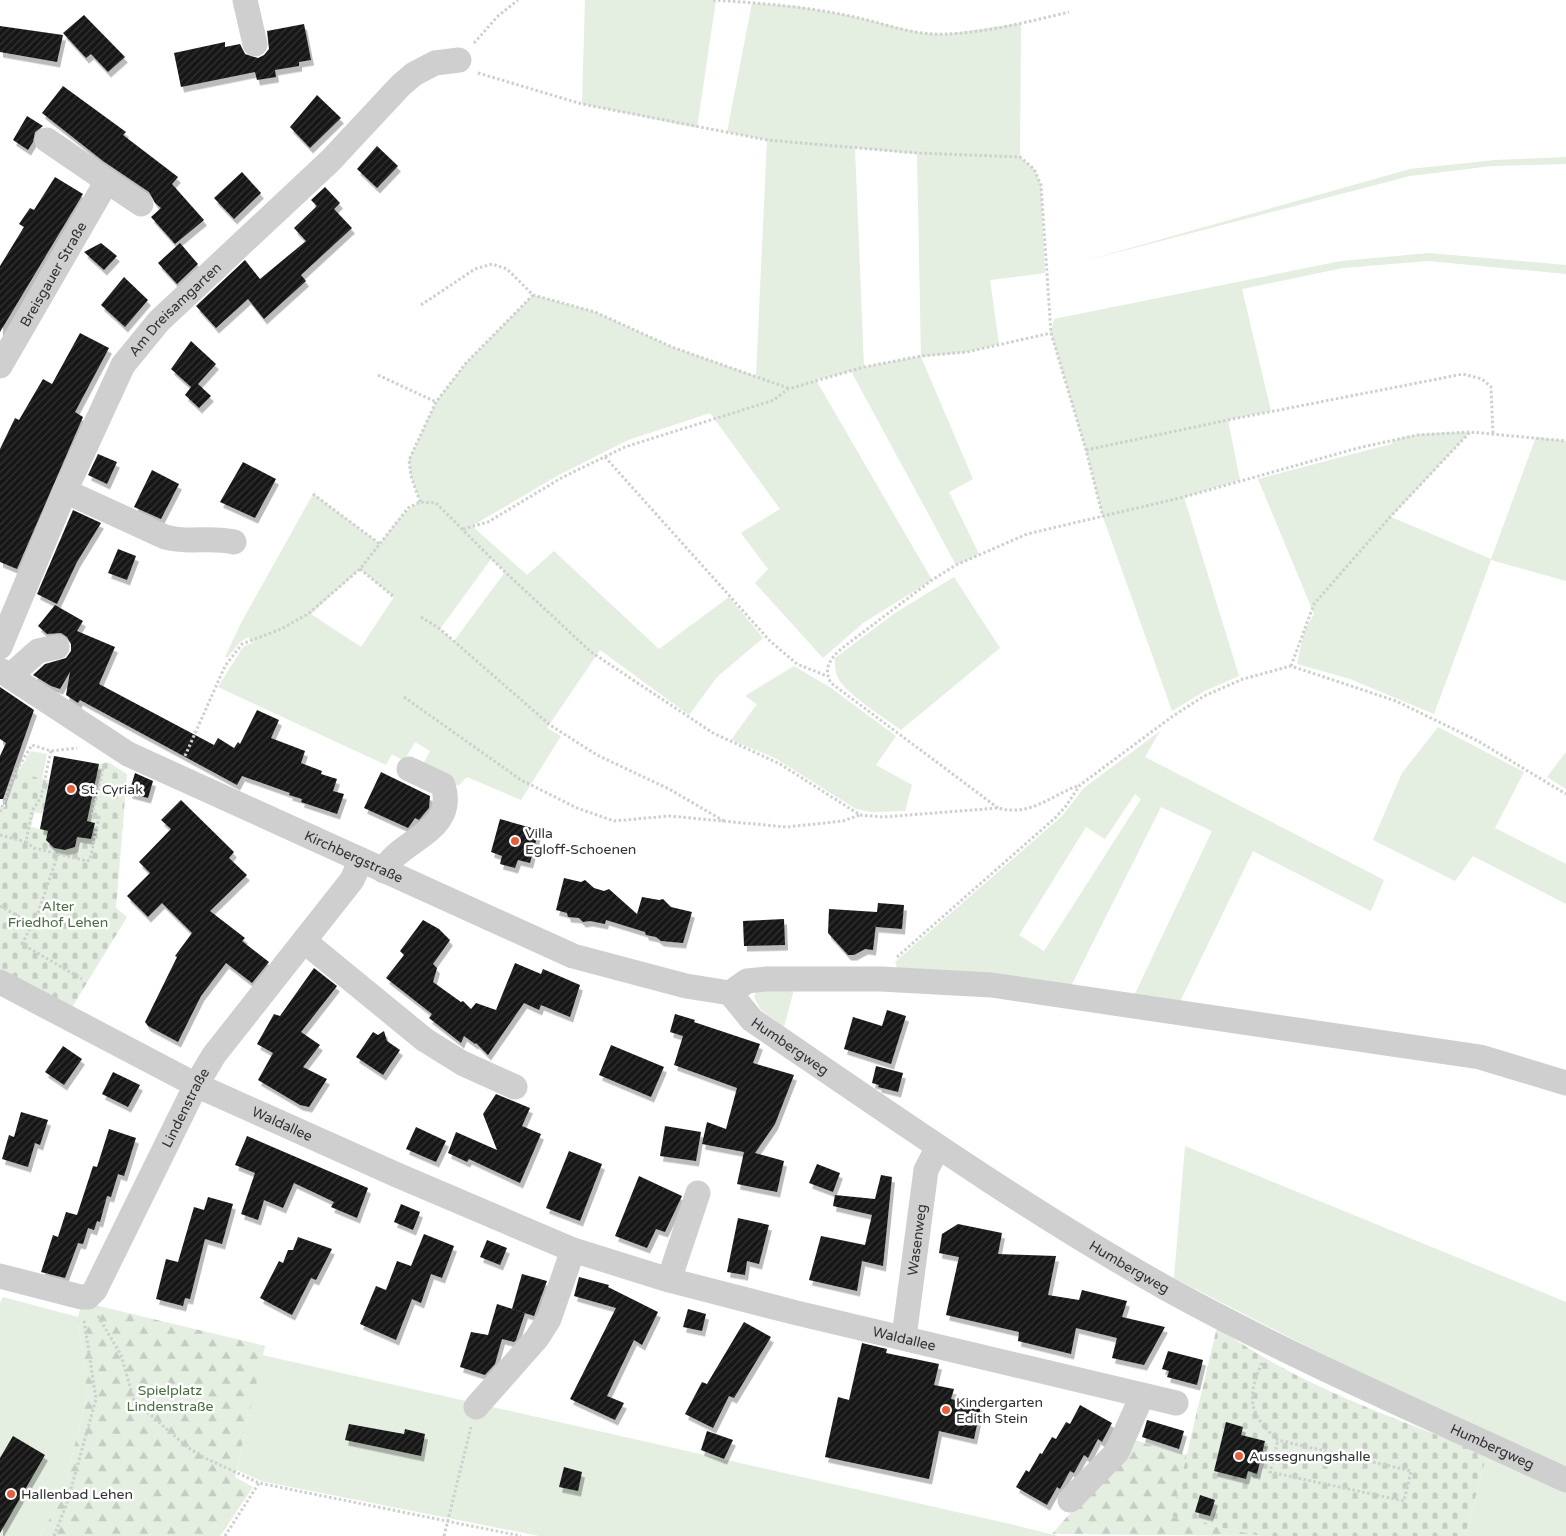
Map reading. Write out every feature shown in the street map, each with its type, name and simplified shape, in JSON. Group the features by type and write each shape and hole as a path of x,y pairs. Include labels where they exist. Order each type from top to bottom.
{"street":[{"path":"245,0 255,44"},
{"name":"Am Dreisamgarten","path":"0,647 65,491 123,365 159,321 330,161 401,85 414,74 435,63 459,60"},
{"path":"47,140 141,204"},
{"name":"Breisgauer Straße","path":"0,366 108,182"},
{"path":"65,491 182,542 219,538 234,542"},
{"path":"6,672 38,651 57,647"},
{"name":"Kirchbergstraße","path":"6,672 128,754 573,956 686,986 730,993"},
{"path":"384,871 388,862 430,831 444,808 446,796 443,785 409,769"},
{"name":"Lindenstraße","path":"88,1298 95,1290 196,1085 214,1055 352,880 361,860"},
{"path":"304,941 425,1040 462,1063 515,1087"},
{"path":"730,993 748,981 887,970 1338,1037 1425,1048 1504,1063 1566,1083"},
{"name":"Waldallee","path":"0,982 196,1085 397,1176 573,1250 668,1280 797,1313 1176,1403"},
{"name":"Humbergweg","path":"730,993 752,1020 938,1147 1078,1236 1172,1291 1339,1376 1566,1480"},
{"name":"Wasenweg","path":"904,1337 926,1170 938,1147"},
{"path":"668,1280 698,1193"},
{"path":"476,1407 537,1338 549,1319 573,1250"},
{"path":"0,1276 88,1298"},
{"path":"1070,1500 1117,1452 1142,1396"}],"path":[{"path":"518,0 498,16 459,60 472,71 571,101 767,140 917,153 1020,157 1034,170 1041,185 1051,333 1086,450 1103,517"},
{"path":"713,0 794,6 847,15 922,33 946,34 1021,23 1070,12"},
{"path":"421,304 475,269 492,264 507,269 534,295 595,312 672,347 788,389"},
{"path":"420,502 411,476 409,460 436,402 466,362 534,295"},
{"path":"463,529 488,522 564,477 624,447 774,400 788,389 864,367 921,356 967,352 1051,333"},
{"path":"378,374 436,402"},
{"path":"1086,450 1463,374 1482,379 1491,387 1493,434"},
{"path":"1291,666 1314,604 1390,517 1470,432"},
{"path":"998,808 831,684 827,676 829,660 841,649 932,580 956,566 1027,534 1103,517 1358,448 1417,435 1470,432 1566,442"},
{"path":"605,456 770,642 797,664 827,676"},
{"path":"313,494 380,544"},
{"path":"176,776 225,666 242,644 281,630 308,614 360,569 399,517 408,508 420,502 436,503 512,579 591,652 713,733 780,764 860,815"},
{"path":"360,569 394,596"},
{"path":"421,616 440,629 550,725 596,754 670,789 726,822"},
{"path":"404,697 521,780 577,808 614,820 669,816 787,827 843,821 860,815 883,817 998,808 1010,811 1031,809 1080,785 1173,716 1204,696 1243,679 1291,666 1396,701 1478,741 1566,794"},
{"path":"0,812 15,772 32,745 51,751 82,747 92,730"},
{"path":"26,842 32,811 41,797 51,751"},
{"path":"0,835 26,842 34,848 87,861 90,860 100,817 92,816 104,764 96,758"},
{"path":"887,970 1055,818 1066,806 1080,785"},
{"path":"58,854 38,913 22,944 82,979"},
{"path":"0,906 32,925"},
{"path":"88,1298 121,1354 134,1400 187,1447 259,1483 521,1536"},
{"path":"54,1536 67,1504 96,1399 83,1313 88,1298"},
{"path":"1271,1342 1252,1384 1252,1408 1262,1426 1278,1440 1411,1471 1404,1501 1270,1472 1278,1440"},
{"path":"444,1536 476,1407"},
{"path":"225,1536 259,1483"}],"green space":[{"path":"585,0 716,0 697,128 582,104"},
{"path":"752,3 794,6 847,15 922,33 946,34 1021,23 1020,157 1034,169 1041,185 1045,273 990,280 999,344 967,352 921,357 973,479 949,492 979,554 956,565 851,371 816,380 932,580 863,623 823,658 755,583 768,569 741,533 780,509 710,413 628,440 557,476 472,526 527,575 554,551 659,649 729,597 763,638 717,677 689,715 600,650 547,728 561,736 521,800 467,777 458,786 421,768 430,751 415,742 404,761 392,754 386,765 218,687 243,647 254,642 248,637 239,643 228,657 225,657 241,623 313,494 380,544 402,515 420,502 411,476 409,460 436,402 466,363 533,295 595,312 672,347 756,376 767,140 727,132","holes":["855,148 917,154 921,356 864,367","491,559 505,572 454,641 440,629","360,569 394,597 361,647 311,614"]},
{"path":"1566,157 1566,164 1492,166 1410,176 1084,261 1410,169 1495,160"},
{"path":"1429,253 1566,265 1566,274 1428,261 1343,268 1242,289 1271,411 1228,420 1240,480 1184,497 1239,676 1205,691 1172,711 1103,517 1086,450 1051,333 1054,319 1341,261"},
{"path":"1470,432 1391,517 1491,559 1536,437 1566,441 1566,581 1491,560 1434,714 1350,679 1297,664 1304,632 1314,614 1258,479 1391,444 1405,437"},
{"path":"954,577 1000,648 901,730 857,698 842,684 836,673 835,658 895,613"},
{"path":"794,666 831,688 896,736 876,765 912,785 905,811 871,812 856,809 775,758 731,740 757,704 745,696"},
{"path":"1438,727 1524,772 1495,828 1566,864 1566,904 1473,856 1455,881 1373,840 1402,773"},
{"path":"1160,731 1145,757 1384,880 1371,911 1253,851 1177,1008 1132,1000 1212,831 1161,807 1069,990 899,973 895,962 1062,816 1084,788","holes":["1135,794 1141,799 1044,951 1019,935 1086,827 1105,839"]},
{"path":"31,751 47,754 42,779 17,773"},
{"path":"1566,752 1566,789 1547,777"},
{"name":"Alter Friedhof Lehen","path":"108,762 127,774 116,908 127,917 71,1009 0,970 0,807 4,808 17,773 49,780 43,814 34,812 31,827 48,831 55,848 66,850 75,847 77,837 91,839 95,823 87,821 98,765"},
{"path":"795,986 784,1027 761,1010 754,997 756,992"},
{"path":"1185,1146 1566,1302 1566,1471 1384,1386 1174,1278"},
{"name":"Hallenbad Lehen","path":"3,1297 78,1317 87,1395 62,1497 40,1536 0,1536 0,1303"},
{"name":"Spielplatz Lindenstraße","path":"82,1302 265,1346 235,1477 253,1487 220,1536 40,1536 62,1497 87,1395 78,1317"},
{"path":"1217,1327 1280,1367 1314,1384 1382,1414 1487,1454 1465,1536 1261,1536 1172,1517"},
{"path":"262,1355 1058,1536 539,1536 261,1481 237,1470"},
{"path":"1134,1440 1187,1455 1172,1517 1261,1536 1052,1534"},
{"path":"1487,1454 1566,1489 1566,1536 1465,1536"}],"building":[{"path":"84,15 125,57 108,72 91,54 86,58 63,33"},
{"path":"304,24 311,60 299,62 299,66 275,70 276,77 257,80 255,72 181,87 174,53 225,42 225,47 240,44 245,54 258,58 269,49 267,31"},
{"path":"0,26 63,35 57,62 0,52"},
{"path":"63,86 126,132 123,135 178,177 172,184 204,220 175,244 151,217 161,208 155,203 149,192 103,161 42,113"},
{"path":"317,95 341,118 310,148 290,127"},
{"path":"27,116 43,126 35,132 33,142 28,150 13,140"},
{"path":"377,146 398,166 377,188 357,169"},
{"path":"242,172 261,193 234,219 214,198"},
{"path":"55,177 83,194 0,332 0,266 24,227 19,224 30,208 34,210"},
{"path":"325,187 340,203 334,209 352,228 301,275 306,281 264,319 248,299 216,328 196,306 245,260 260,279 306,241 294,228 317,206 311,200"},
{"path":"101,243 117,256 104,270 84,252"},
{"path":"180,243 198,264 177,284 158,263"},
{"path":"124,277 148,300 125,327 101,305"},
{"path":"80,333 109,348 75,412 83,417 17,569 0,562 0,449 15,418 19,420 43,379 52,384"},
{"path":"191,341 216,364 198,384 211,396 199,408 185,395 191,387 171,369"},
{"path":"98,454 117,462 107,484 88,475"},
{"path":"243,462 276,479 255,518 220,502"},
{"path":"152,470 179,484 161,519 134,507"},
{"path":"73,510 101,523 77,562 57,604 37,594"},
{"path":"118,549 136,556 127,580 108,573"},
{"path":"55,605 83,621 77,631 115,647 99,684 214,745 218,738 234,748 238,742 240,744 257,710 279,720 271,738 305,751 301,763 322,771 321,774 337,779 333,791 344,794 337,814 301,802 302,799 289,795 290,793 242,776 237,785 80,700 78,703 66,695 70,672 60,689 33,675 45,664 66,658 71,651 71,644 67,637 61,633 47,634 38,626"},
{"path":"0,687 34,710 3,799 0,799 0,756 6,743 0,739"},
{"name":"St. Cyriak","path":"54,756 99,764 87,821 95,823 91,839 77,837 75,847 65,850 54,848 46,840 48,831 40,829"},
{"path":"381,772 430,796 429,808 419,820 415,818 408,828 364,808"},
{"path":"135,773 153,781 148,798 129,793"},
{"path":"181,800 234,852 229,858 247,875 210,911 245,938 242,941 269,962 252,983 226,963 201,996 178,1042 148,1026 145,1022 177,957 175,956 192,933 162,903 148,917 127,896 150,873 139,862 171,829 161,820"},
{"name":"Villa Egloff-Schoenen","path":"500,819 539,830 530,863 518,860 515,868 500,864 502,856 491,852"},
{"path":"564,878 581,882 585,880 594,888 604,891 609,889 637,914 642,897 663,899 671,907 692,912 683,943 661,941 656,937 646,935 645,932 606,920 605,924 590,921 583,922 579,918 568,917 567,913 556,910"},
{"path":"878,903 904,905 902,929 876,927 876,924 873,950 865,949 854,955 848,955 828,933 829,909 877,912"},
{"path":"784,919 785,945 744,946 743,921"},
{"path":"423,920 439,929 450,940 433,964 437,968 433,982 461,1002 463,1001 471,1009 476,1003 496,1010 515,963 541,974 543,969 580,985 570,1017 541,1005 539,1010 524,1003 488,1055 476,1043 464,1036 461,1043 429,1018 432,1014 386,978 404,955 400,951"},
{"path":"314,968 337,986 301,1032 320,1045 303,1067 327,1079 309,1107 300,1105 258,1080 273,1053 257,1044 274,1014 280,1016"},
{"path":"887,1010 906,1016 891,1064 844,1049 853,1017 882,1026"},
{"path":"675,1014 760,1044 753,1063 794,1075 775,1124 755,1153 784,1161 777,1192 737,1184 744,1152 702,1144 707,1122 726,1129 737,1088 674,1065 683,1036 670,1032"},
{"path":"384,1031 387,1041 400,1050 383,1075 356,1057 373,1032 378,1035"},
{"path":"611,1045 664,1067 651,1097 599,1075"},
{"path":"63,1046 82,1059 64,1085 45,1072"},
{"path":"876,1066 903,1073 898,1092 878,1087 879,1085 872,1083"},
{"path":"113,1072 140,1085 128,1107 102,1094"},
{"path":"496,1094 530,1108 522,1126 541,1134 520,1183 469,1159 467,1162 448,1153 456,1132 497,1150 483,1114"},
{"path":"21,1112 48,1120 40,1145 35,1143 28,1167 2,1159 9,1135 14,1137"},
{"path":"665,1126 701,1132 696,1161 660,1156"},
{"path":"416,1127 446,1141 436,1162 406,1149"},
{"path":"109,1129 136,1138 124,1176 118,1174 111,1197 107,1196 100,1222 97,1221 94,1230 88,1228 83,1244 78,1243 65,1278 41,1272 53,1235 58,1237 66,1212 77,1215 93,1166 97,1167"},
{"path":"247,1136 368,1188 357,1218 331,1207 334,1202 294,1183 283,1208 264,1200 258,1220 241,1214 255,1173 235,1165"},
{"path":"569,1151 602,1164 580,1221 546,1208"},
{"path":"817,1164 840,1173 833,1192 809,1183"},
{"path":"881,1175 892,1177 883,1266 862,1261 857,1291 809,1280 821,1236 865,1245 872,1215 833,1206 835,1195 875,1199"},
{"path":"639,1176 682,1196 665,1232 656,1229 647,1248 615,1236"},
{"path":"208,1197 233,1204 222,1244 205,1239 190,1299 185,1298 183,1306 156,1299 166,1259 178,1262 194,1207 204,1210"},
{"path":"401,1204 420,1212 413,1230 394,1222"},
{"path":"738,1218 769,1225 759,1264 747,1261 745,1275 727,1272"},
{"path":"958,1224 1002,1233 998,1254 1056,1256 1048,1295 1079,1300 1082,1290 1127,1301 1122,1317 1165,1327 1144,1365 1112,1358 1117,1338 1076,1328 1071,1354 1018,1341 1019,1332 946,1315 959,1257 939,1253 942,1234"},
{"path":"424,1234 454,1246 442,1278 431,1274 421,1303 412,1299 396,1340 360,1324 376,1286 386,1290 397,1261 411,1266"},
{"path":"298,1237 332,1249 316,1280 311,1278 292,1315 260,1298 279,1261 283,1263 288,1250 293,1250"},
{"path":"487,1240 507,1248 500,1265 480,1257"},
{"path":"522,1274 547,1281 534,1316 512,1309"},
{"path":"579,1277 609,1285 608,1287 658,1312 642,1345 634,1340 607,1396 624,1403 615,1420 570,1399 616,1308 574,1296"},
{"path":"497,1304 525,1313 516,1340 514,1342 502,1339 495,1364 485,1375 460,1367 471,1332 488,1335"},
{"path":"688,1309 706,1314 702,1331 683,1327"},
{"path":"744,1322 771,1337 734,1398 729,1396 713,1428 685,1414 702,1382 707,1384"},
{"name":"Kindergarten Edith Stein","path":"862,1343 887,1349 886,1353 939,1364 934,1385 954,1389 951,1399 981,1406 974,1439 939,1431 929,1479 825,1457 838,1397 849,1400"},
{"path":"1168,1351 1203,1360 1197,1385 1167,1377 1169,1371 1162,1369"},
{"path":"1080,1405 1112,1423 1102,1442 1098,1439 1088,1458 1084,1455 1074,1473 1070,1471 1060,1489 1057,1487 1047,1505 1016,1487 1026,1470 1029,1472 1040,1453 1042,1454 1052,1437 1056,1439 1066,1422 1070,1424"},
{"path":"1147,1420 1184,1431 1179,1449 1142,1437"},
{"name":"Aussegnungshalle","path":"1226,1422 1243,1427 1241,1435 1265,1441 1257,1474 1248,1471 1246,1479 1214,1471"},
{"path":"349,1424 404,1434 405,1429 425,1434 421,1456 345,1440"},
{"path":"707,1431 733,1440 724,1459 701,1450"},
{"name":"Hallenbad Lehen","path":"13,1436 45,1455 0,1533 0,1458"},
{"path":"564,1467 582,1472 578,1491 559,1487"},
{"path":"1200,1495 1215,1500 1210,1516 1195,1512"}],"place":[{"name":"St. Cyriak","path":"71,789"},
{"name":"Villa Egloff-Schoenen","path":"515,841"},
{"name":"Kindergarten Edith Stein","path":"946,1410"},
{"name":"Aussegnungshalle","path":"1239,1456"},
{"name":"Hallenbad Lehen","path":"11,1494"}]}
